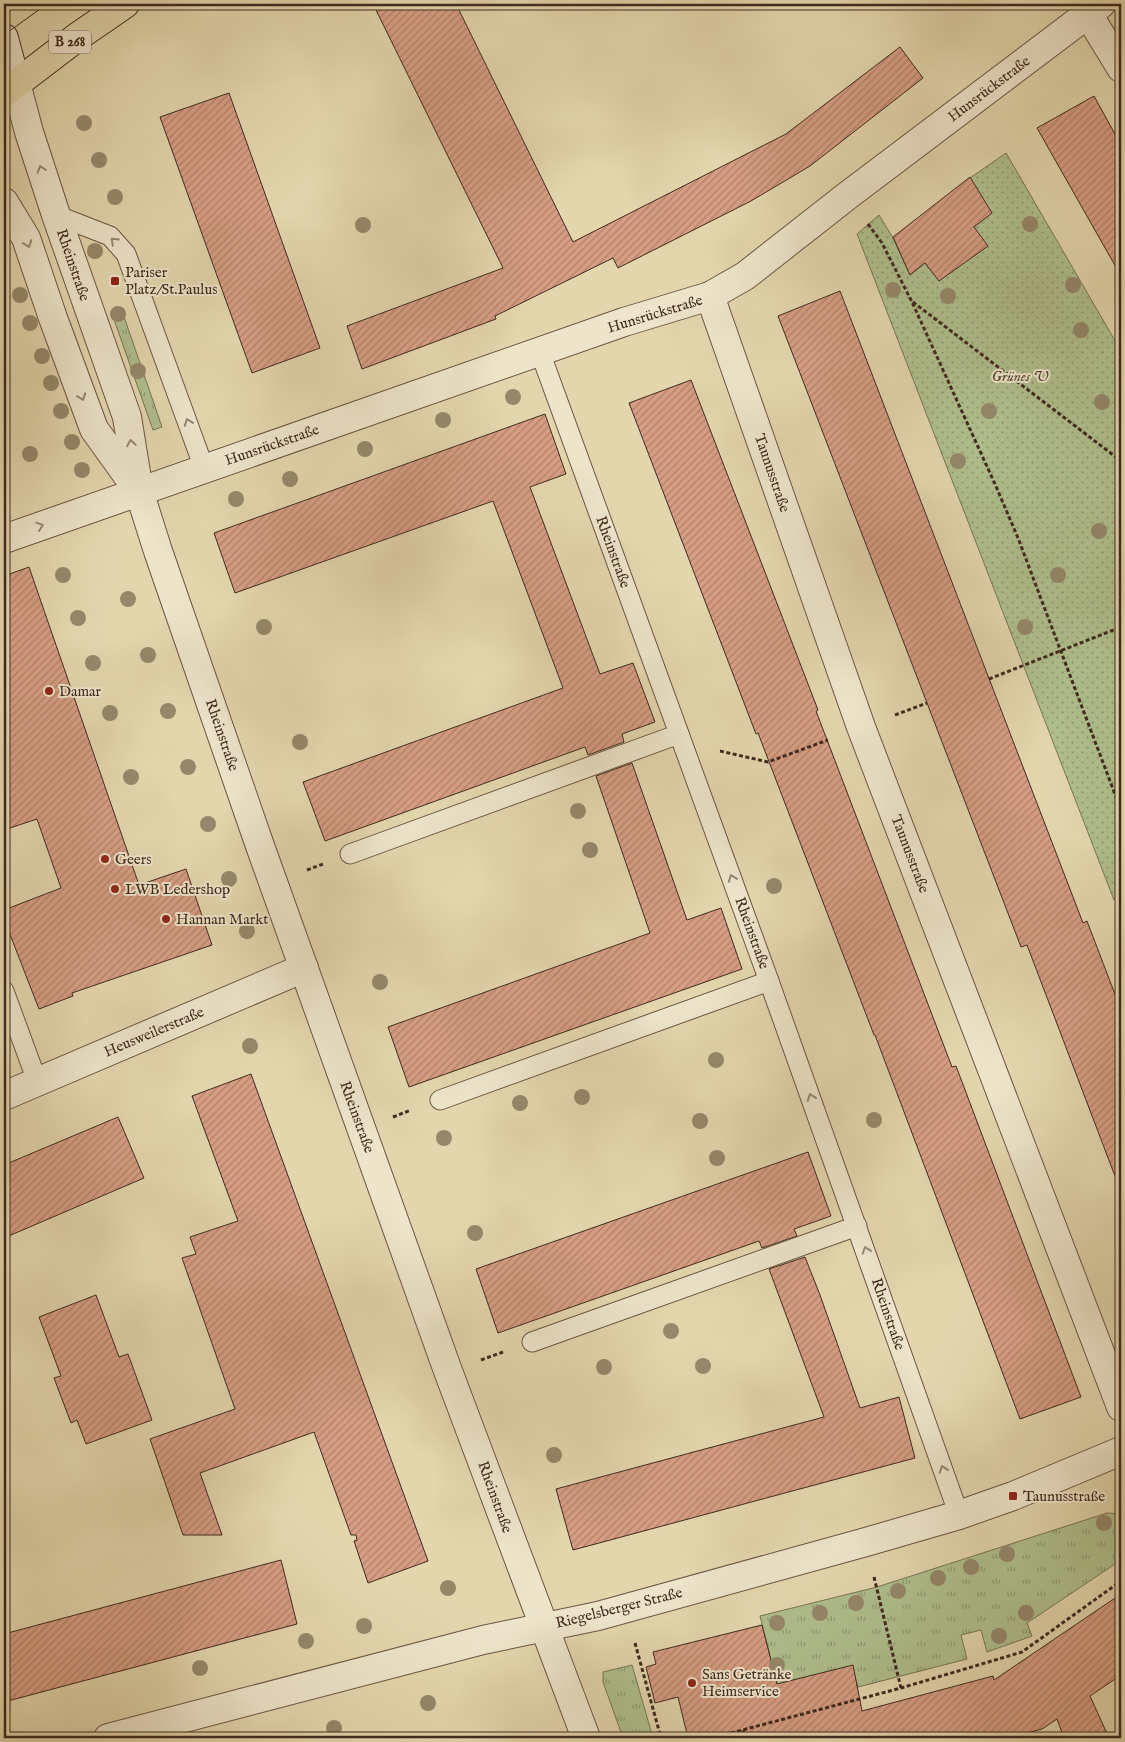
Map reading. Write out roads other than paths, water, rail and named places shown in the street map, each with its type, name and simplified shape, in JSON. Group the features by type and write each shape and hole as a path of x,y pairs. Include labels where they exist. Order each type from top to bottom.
{"main road":[{"name":"B 268","path":"10,88 80,35 125,4"}],"street":[{"path":"1095,9 1121,68"},
{"name":"Hunsrückstraße","path":"138,491 624,322 710,296 745,276 847,196 1095,9"},
{"name":"Rheinstraße","path":"4,38 10,88 29,132 56,216 127,417 138,491 304,968 448,1372 586,1738"},
{"name":"Rheinstraße","path":"4,202 26,238 94,429 138,491"},
{"name":"Taunusstraße","path":"710,296 861,727 1121,1407"},
{"path":"4,539 138,491"},
{"name":"Heusweilerstraße","path":"4,1096 304,968"},
{"name":"Riegelsberger Straße","path":"108,1738 483,1640 598,1616 866,1542 959,1515 1013,1496 1121,1450"}],"lane":[{"path":"56,216 110,236 126,254 204,468"},
{"name":"Rheinstraße","path":"540,352 858,1226 959,1515"},
{"path":"350,854 679,734"},
{"path":"440,1100 769,981"},
{"path":"4,991 37,1081"},
{"path":"532,1342 858,1226"}],"tram line":[{"path":"4,10 12,4"},
{"path":"4,35 47,4"}],"place":[{"name":"Pariser Platz/St.Paulus","path":"115,281"},
{"name":"Damar","path":"49,691"},
{"name":"Geers","path":"105,859"},
{"name":"LWB Ledershop","path":"115,889"},
{"name":"Hannan Markt","path":"166,919"},
{"name":"Taunusstraße","path":"1013,1496"},
{"name":"Sans Getränke Heimservice","path":"692,1683"}],"park label":[{"name":"Grünes U","path":"1020,376"}]}
